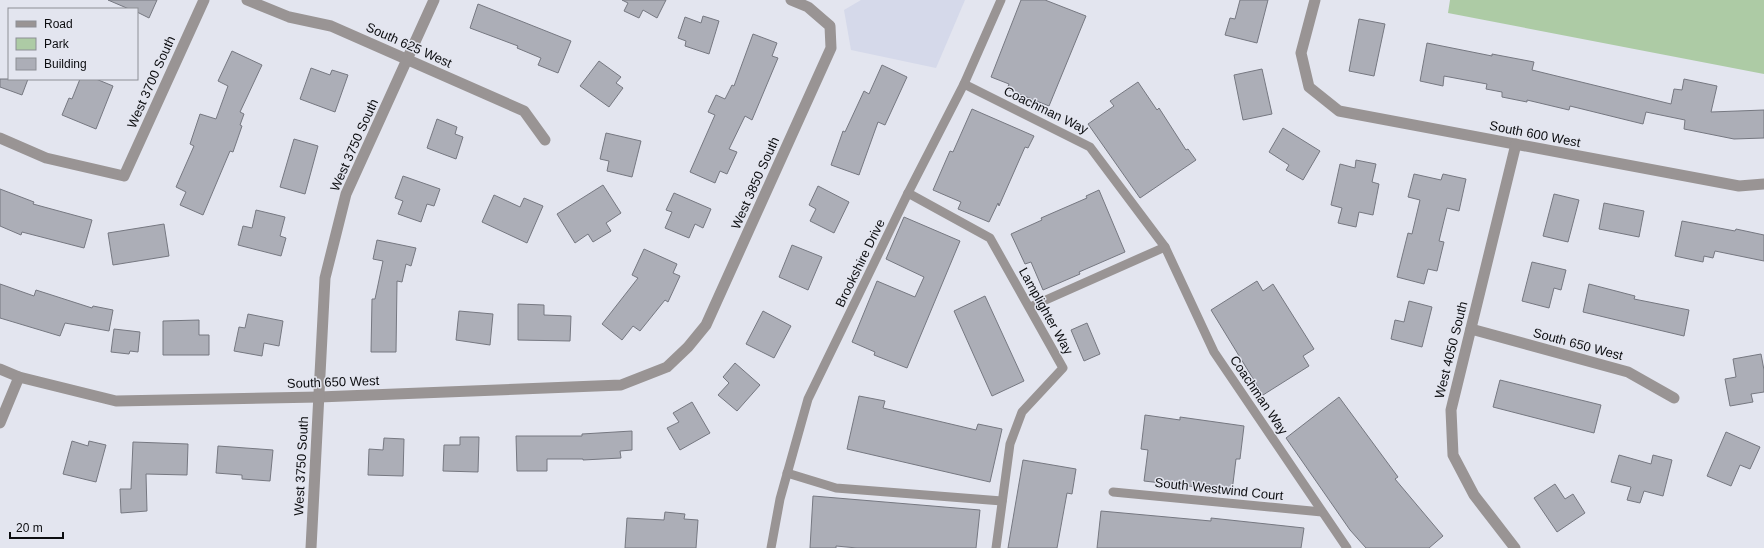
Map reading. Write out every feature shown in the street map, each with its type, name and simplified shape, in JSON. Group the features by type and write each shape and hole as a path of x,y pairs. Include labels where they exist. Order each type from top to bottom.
{"street":[{"name":"West 3700 South","path":"0,138 46,158 124,176 204,0"},
{"name":"South 625 West","path":"247,0 289,17 331,26 524,111 544,140"},
{"name":"West 3750 South","path":"311,548 325,278 346,194 434,0"},
{"name":"West 3850 South","path":"667,367 688,347 706,325 831,48 830,26 808,7 791,0"},
{"name":"South 600 West","path":"1315,0 1301,53 1309,87 1339,111 1739,186 1764,184"},
{"name":"West 4050 South","path":"1515,548 1474,495 1453,455 1451,410 1516,144"},
{"name":"South 650 West","path":"1471,329 1628,372 1674,398"},
{"name":"South 650 West","path":"0,369 19,377 116,401 319,397 621,385 667,367"},
{"path":"0,423 19,377"}],"lane":[{"name":"Brookshire Drive","path":"771,548 780,499 808,399 908,193 964,84 1001,0"},
{"name":"Coachman Way","path":"964,84 1090,146 1166,247 1214,352 1347,548"},
{"name":"Lamplighter Way","path":"908,193 990,238 1063,368 1022,412 1010,444 996,548"},
{"path":"1030,307 1166,247"},
{"path":"787,473 836,488 1002,500"},
{"name":"South Westwind Court","path":"1113,492 1322,512"}],"shaded area":[{"path":"861,0 965,0 936,68 851,50 844,10"}],"green space":[{"path":"1450,0 1764,0 1764,74 1448,13"}],"building":[{"path":"108,0 157,0 149,18 138,12 138,8 127,8"},
{"path":"622,0 666,0 657,18 643,10 639,18 624,11 628,3"},
{"path":"1021,0 1045,0 1086,16 1049,106 1007,89 1009,84 991,77"},
{"path":"1240,0 1268,0 1257,43 1225,35 1230,18 1235,19"},
{"path":"478,4 571,41 558,73 538,65 541,58 517,48 518,46 470,28"},
{"path":"703,16 719,21 709,54 685,46 686,41 678,38 685,17 701,23"},
{"path":"1359,19 1385,24 1374,76 1349,71"},
{"path":"753,34 777,43 772,56 778,58 752,120 745,116 729,149 737,152 727,174 720,171 715,183 690,172 715,115 708,112 716,95 725,99 732,85 734,86"},
{"path":"1427,43 1492,56 1492,54 1534,62 1532,70 1671,104 1674,89 1682,90 1684,79 1717,86 1711,112 1764,110 1764,138 1734,139 1684,129 1685,120 1646,112 1643,124 1570,106 1569,110 1527,100 1527,102 1502,97 1502,92 1486,89 1487,84 1444,76 1443,86 1420,81"},
{"path":"232,51 262,65 240,112 244,114 240,125 242,126 233,152 230,151 203,215 180,205 186,192 176,187 194,146 190,144 200,114 216,119 228,86 218,81"},
{"path":"599,61 621,77 616,83 623,88 609,107 580,86"},
{"path":"882,65 907,77 885,125 878,122 859,175 831,165 843,131 845,132 864,91 869,94"},
{"path":"311,68 330,75 332,70 348,75 335,112 300,99"},
{"path":"1262,69 1272,114 1243,120 1234,75"},
{"path":"0,79 28,80 22,95 0,87"},
{"path":"80,80 98,80 113,86 96,129 62,115 69,98 72,99"},
{"path":"1138,82 1157,110 1159,108 1186,150 1188,149 1196,160 1140,198 1088,124 1114,106 1110,101"},
{"path":"972,109 1034,136 1028,148 1025,147 999,206 998,203 989,222 958,209 961,202 933,190 950,151 953,152"},
{"path":"437,119 457,127 455,134 463,137 456,159 427,148"},
{"path":"1283,128 1320,151 1303,180 1286,170 1289,165 1269,152"},
{"path":"606,133 641,141 632,177 607,171 609,161 600,159"},
{"path":"294,139 318,146 305,194 280,187"},
{"path":"1356,160 1376,164 1372,182 1379,184 1373,215 1359,212 1356,227 1338,223 1342,208 1331,205 1340,164 1355,168"},
{"path":"1414,174 1441,180 1443,174 1466,179 1459,211 1447,208 1439,241 1444,242 1437,271 1428,269 1424,284 1397,277 1408,233 1412,234 1420,200 1408,197"},
{"path":"403,176 440,189 434,206 427,204 421,222 398,214 403,201 395,198"},
{"path":"603,185 621,213 606,223 611,231 593,242 588,234 575,243 557,214"},
{"path":"818,186 849,202 834,233 810,221 816,209 809,205"},
{"path":"0,189 34,202 33,204 92,220 84,248 22,232 21,235 0,226"},
{"path":"1099,190 1125,252 1043,290 1031,262 1025,264 1011,234 1042,220 1041,218 1087,198 1086,196"},
{"path":"674,193 711,209 703,228 695,224 689,238 665,228 672,212 666,210"},
{"path":"1554,194 1579,200 1568,242 1543,236"},
{"path":"494,195 520,207 524,198 543,206 527,243 482,222"},
{"path":"1604,203 1644,211 1639,237 1599,229"},
{"path":"256,210 285,217 280,236 286,238 281,256 238,245 243,226 252,228"},
{"path":"904,217 960,241 907,368 874,355 875,352 852,342 877,281 915,297 924,277 886,259"},
{"path":"1682,221 1735,231 1736,229 1764,235 1764,261 1715,251 1713,258 1704,256 1703,262 1675,256"},
{"path":"164,224 169,256 113,265 108,233"},
{"path":"377,240 416,248 411,266 406,264 402,282 397,281 396,352 371,352 372,299 375,299 383,261 373,259"},
{"path":"792,245 822,257 808,290 779,277"},
{"path":"644,249 677,264 673,273 680,276 668,302 665,300 640,331 633,326 622,340 602,324 638,278 632,275"},
{"path":"1532,262 1566,270 1561,290 1554,288 1549,308 1522,301"},
{"path":"1257,281 1263,291 1273,284 1314,349 1303,356 1309,366 1263,395 1211,310"},
{"path":"0,284 34,296 36,290 92,308 93,306 113,310 109,331 65,323 60,336 0,318"},
{"path":"1589,284 1635,296 1634,299 1689,310 1684,336 1583,312"},
{"path":"985,296 1024,381 992,396 954,311"},
{"path":"1409,301 1432,307 1422,347 1391,339 1395,320 1404,322"},
{"path":"518,304 544,305 544,315 571,316 570,341 518,340"},
{"path":"459,311 493,314 490,345 456,340"},
{"path":"763,311 791,326 774,358 746,344"},
{"path":"248,314 283,321 279,346 264,343 262,356 234,351 239,327 245,328"},
{"path":"199,320 199,335 209,335 209,355 163,355 163,321"},
{"path":"1087,323 1100,354 1084,361 1071,330"},
{"path":"114,329 140,332 138,352 130,351 129,354 111,352"},
{"path":"1761,354 1764,370 1764,392 1751,394 1753,402 1730,406 1725,379 1736,377 1733,359"},
{"path":"735,363 760,385 737,411 718,395 729,383 723,377"},
{"path":"1500,380 1601,405 1594,433 1493,407"},
{"path":"859,396 885,401 883,408 976,430 978,424 1002,429 990,482 847,449"},
{"path":"1339,397 1398,477 1395,479 1443,536 1429,548 1366,548 1350,530 1286,438"},
{"path":"692,402 710,433 680,450 667,428 679,422 673,413"},
{"path":"1145,415 1180,420 1180,417 1244,426 1240,459 1236,459 1232,491 1144,481 1148,450 1141,449"},
{"path":"632,431 632,450 620,451 621,458 583,460 547,459 547,471 517,471 516,436 582,436 582,434"},
{"path":"1726,432 1760,447 1750,469 1740,465 1731,486 1707,476"},
{"path":"460,437 479,437 478,472 443,471 444,445 460,445"},
{"path":"384,438 404,439 403,476 368,475 369,449 383,450"},
{"path":"72,441 88,446 89,441 106,445 96,482 63,474"},
{"path":"133,442 188,444 187,475 146,474 147,511 121,513 120,489 131,489"},
{"path":"218,446 273,450 270,481 242,479 242,475 216,473"},
{"path":"1619,455 1651,464 1653,455 1672,460 1663,496 1644,491 1640,503 1627,500 1631,487 1611,482"},
{"path":"1023,460 1076,469 1072,494 1067,493 1057,548 1008,548"},
{"path":"1555,484 1565,499 1573,494 1585,513 1557,532 1534,498"},
{"path":"813,496 980,510 976,548 857,548 836,546 836,548 810,548"},
{"path":"1101,511 1211,521 1211,518 1304,528 1301,548 1097,548"},
{"path":"665,512 685,514 684,519 698,520 696,548 625,548 627,518 664,520"}]}
